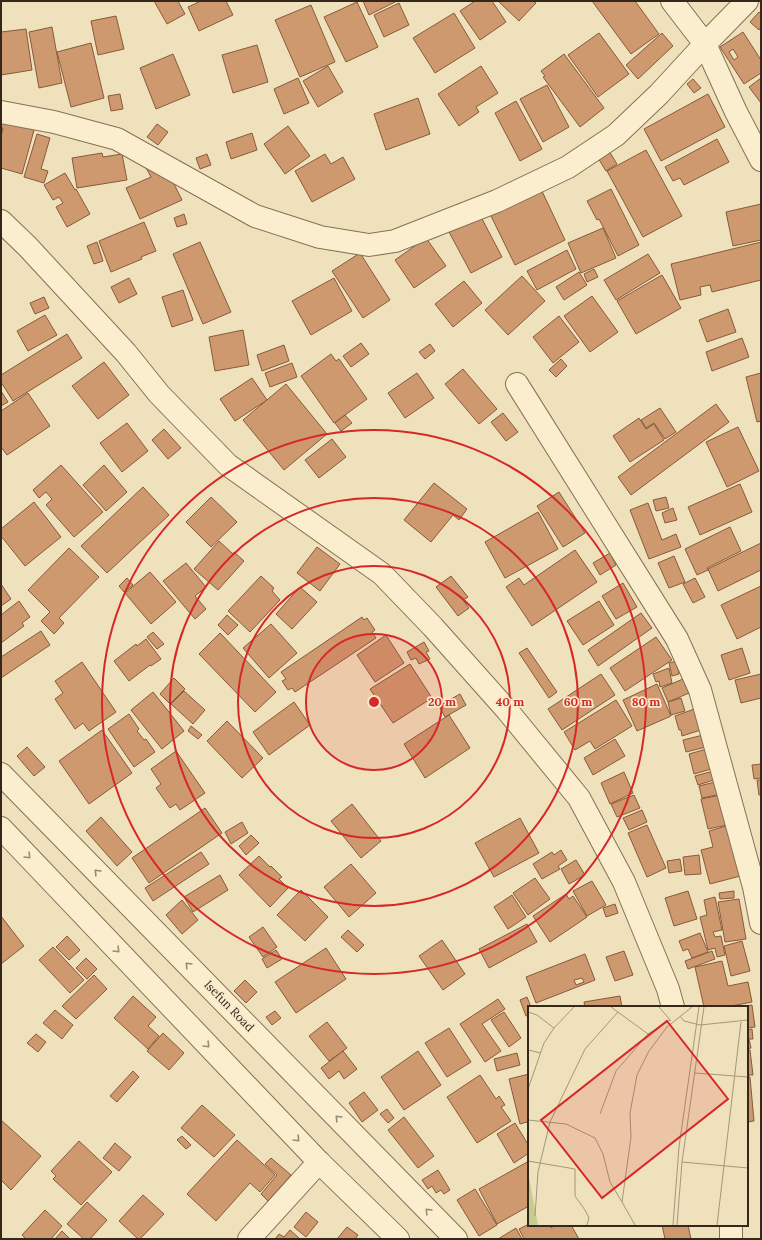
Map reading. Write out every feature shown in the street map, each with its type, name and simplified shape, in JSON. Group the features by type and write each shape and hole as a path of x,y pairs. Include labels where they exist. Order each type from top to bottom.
{"street":[{"path":"672,1 705,44 736,112 761,160"},
{"path":"1,112 54,122 117,139 255,216 320,237 369,245 395,241 497,201 568,167 616,135 659,94 747,1"},
{"path":"1,221 28,247 126,353 159,394 228,465 382,574 433,627 506,709 579,798 624,882 668,989 673,1006"},
{"path":"517,384 677,639 700,690 754,887 761,923"},
{"name":"Isefun Road","path":"1,774 456,1239"},
{"path":"1,828 319,1162 398,1239"},
{"path":"249,1239 319,1162"},
{"path":"731,1226 731,1239"}],"building":[{"path":"154,1 178,1 185,14 167,24"},
{"path":"201,1 226,1 233,15 199,31 188,7"},
{"path":"363,1 397,1 369,15"},
{"path":"475,1 492,1 506,22 480,40 460,11"},
{"path":"498,1 533,1 536,3 519,21"},
{"path":"592,1 635,1 659,34 631,54"},
{"path":"357,2 378,47 346,62 324,17"},
{"path":"399,3 409,25 384,37 374,15"},
{"path":"311,5 335,62 300,77 275,20"},
{"path":"759,12 761,14 761,27 759,30 750,22"},
{"path":"454,13 475,48 435,73 413,38"},
{"path":"116,16 124,49 98,55 91,21"},
{"path":"52,27 62,83 39,88 29,32"},
{"path":"26,29 32,70 1,75 1,32"},
{"path":"743,32 761,60 761,73 744,84 720,47","holes":["733,49 738,57 734,60 729,52"]},
{"path":"599,33 629,74 598,97 568,55"},
{"path":"662,33 673,46 638,79 626,65"},
{"path":"91,43 104,98 71,107 57,52"},
{"path":"257,45 268,82 233,93 222,55"},
{"path":"173,54 190,95 156,109 140,68"},
{"path":"564,54 604,108 580,127 543,77 545,76 541,71"},
{"path":"328,66 343,92 318,107 303,81"},
{"path":"481,66 498,93 476,107 479,112 459,126 438,94"},
{"path":"298,78 309,103 284,114 274,89"},
{"path":"761,78 761,103 749,87"},
{"path":"693,79 701,88 694,93 687,84"},
{"path":"547,85 569,127 543,142 520,99"},
{"path":"120,94 123,109 111,111 108,96"},
{"path":"708,94 725,127 661,161 644,129"},
{"path":"418,98 430,134 386,150 374,114"},
{"path":"516,101 542,149 520,161 495,113"},
{"path":"1,118 7,123 34,130 22,174 1,168 1,137 3,128 1,128"},
{"path":"157,124 168,132 158,145 147,137"},
{"path":"288,126 310,156 285,174 264,144"},
{"path":"252,133 257,150 231,159 226,142"},
{"path":"37,134 50,138 41,169 48,171 44,183 24,177"},
{"path":"717,139 729,162 684,185 680,178 673,181 665,167"},
{"path":"646,150 682,216 643,237 607,171"},
{"path":"609,151 617,164 606,171 598,158"},
{"path":"102,153 103,157 122,154 127,180 77,188 72,158"},
{"path":"207,154 211,165 200,169 196,158"},
{"path":"325,154 331,164 343,157 355,179 312,202 295,171"},
{"path":"152,163 157,174 167,170 182,200 140,219 126,188 151,177 145,166"},
{"path":"65,173 90,214 67,227 56,207 63,203 59,197 53,200 44,185"},
{"path":"541,189 565,240 515,265 490,214"},
{"path":"611,189 639,245 618,256 599,219 597,220 587,201"},
{"path":"761,204 761,240 733,246 726,212"},
{"path":"184,214 187,224 177,227 174,218"},
{"path":"480,215 502,257 471,273 449,232"},
{"path":"144,222 156,251 141,257 142,259 111,272 99,241"},
{"path":"603,228 616,258 581,273 568,243"},
{"path":"426,238 446,266 414,288 395,260"},
{"path":"97,242 103,261 94,264 87,246"},
{"path":"200,242 231,312 203,324 173,254"},
{"path":"761,242 761,280 712,292 710,285 700,287 701,295 680,300 671,264"},
{"path":"567,250 576,269 537,290 527,271"},
{"path":"360,253 390,300 363,318 332,271"},
{"path":"648,254 660,273 616,300 604,280"},
{"path":"594,269 598,277 587,282 584,274"},
{"path":"579,272 587,285 564,300 556,287"},
{"path":"662,275 681,308 636,334 617,301"},
{"path":"522,276 545,301 508,335 485,310"},
{"path":"129,278 137,294 119,303 111,287"},
{"path":"334,278 352,311 311,335 292,301"},
{"path":"464,281 482,303 453,327 435,304"},
{"path":"183,290 193,320 172,327 162,297"},
{"path":"592,296 618,332 590,352 564,316"},
{"path":"44,297 49,308 35,314 30,303"},
{"path":"728,309 736,332 707,342 699,320"},
{"path":"45,315 57,335 28,351 17,331"},
{"path":"559,316 579,342 553,363 533,337"},
{"path":"243,330 249,365 215,371 209,337"},
{"path":"67,334 82,358 13,401 1,382 1,375"},
{"path":"742,338 749,357 712,371 706,352"},
{"path":"361,343 369,354 351,367 343,356"},
{"path":"430,344 435,351 425,359 419,352"},
{"path":"284,345 289,361 262,371 257,355"},
{"path":"331,354 336,361 339,359 367,399 334,423 301,376"},
{"path":"561,359 567,366 556,377 549,370"},
{"path":"104,362 129,395 98,419 72,386"},
{"path":"292,363 297,377 270,387 265,373"},
{"path":"463,369 497,409 479,424 445,384"},
{"path":"417,373 434,398 405,418 388,393"},
{"path":"761,373 761,421 757,422 746,377"},
{"path":"252,378 267,400 235,421 220,399"},
{"path":"286,384 327,434 284,470 243,420"},
{"path":"1,391 8,402 1,406"},
{"path":"28,393 50,426 7,455 1,447 1,411"},
{"path":"716,404 729,422 631,495 618,477"},
{"path":"660,408 676,432 665,439 654,423 646,428 641,420"},
{"path":"503,413 518,432 506,441 491,422"},
{"path":"345,415 352,423 341,431 335,423"},
{"path":"639,418 646,429 654,424 664,440 630,462 613,436"},
{"path":"127,423 148,451 122,472 100,443"},
{"path":"738,427 759,471 727,487 706,442"},
{"path":"164,429 181,448 168,459 152,440"},
{"path":"332,439 346,457 319,478 305,460"},
{"path":"61,465 103,512 74,537 46,505 52,499 46,492 39,498 33,490"},
{"path":"104,465 127,492 106,511 83,485"},
{"path":"434,483 467,509 459,520 453,515 431,542 404,520"},
{"path":"740,484 752,512 700,535 688,507"},
{"path":"143,487 169,515 107,573 81,546"},
{"path":"559,492 585,533 563,547 537,506"},
{"path":"211,497 237,522 211,547 186,522"},
{"path":"666,497 669,508 656,511 653,500"},
{"path":"34,502 61,537 25,566 1,536 1,529"},
{"path":"648,503 662,540 676,534 681,547 649,559 630,510"},
{"path":"673,508 677,520 665,523 662,513"},
{"path":"538,512 558,549 505,578 485,542"},
{"path":"730,527 741,551 707,568 708,570 697,575 685,549"},
{"path":"219,541 233,554 234,552 244,561 218,590 194,569"},
{"path":"761,543 761,570 718,591 708,569"},
{"path":"317,547 340,564 320,591 297,573"},
{"path":"69,548 99,577 59,618 64,623 54,634 41,621 50,612 28,590"},
{"path":"575,550 597,582 532,626 506,587 519,578 524,585"},
{"path":"610,553 616,565 600,575 593,563"},
{"path":"674,556 685,582 669,588 658,563"},
{"path":"186,563 206,587 195,596 206,609 195,619 163,581"},
{"path":"150,572 176,602 151,624 125,593"},
{"path":"261,576 274,588 272,591 280,600 250,632 228,611"},
{"path":"451,576 468,597 463,600 469,608 458,616 436,587"},
{"path":"127,578 133,585 124,592 119,586"},
{"path":"695,578 705,597 693,603 683,584"},
{"path":"623,583 637,607 616,619 602,596"},
{"path":"1,584 11,599 1,606"},
{"path":"761,586 761,627 737,639 721,605"},
{"path":"300,587 317,602 292,629 276,614"},
{"path":"19,601 30,617 22,623 24,626 1,643 1,615"},
{"path":"599,601 614,625 583,645 567,621"},
{"path":"641,613 652,628 598,666 588,650"},
{"path":"227,615 238,625 228,635 218,625"},
{"path":"362,617 364,620 367,618 375,630 372,632 376,638 295,692 292,688 288,690 282,681 286,679 281,672"},
{"path":"271,624 297,653 269,678 243,648"},
{"path":"41,631 50,645 1,678 1,657"},
{"path":"153,632 164,644 157,649 147,637"},
{"path":"220,633 276,692 255,712 199,654"},
{"path":"386,635 404,663 375,682 357,655"},
{"path":"656,637 672,660 625,691 610,668"},
{"path":"146,639 161,659 151,666 150,665 129,681 114,661 136,644 137,646"},
{"path":"424,642 429,651 426,652 430,659 419,664 416,658 411,660 407,652"},
{"path":"527,648 557,692 549,698 519,653"},
{"path":"742,648 750,673 729,680 721,655"},
{"path":"677,661 679,674 672,676 669,663"},
{"path":"82,662 116,712 89,731 83,723 75,729 55,699 63,693 55,681"},
{"path":"410,664 432,698 393,723 370,689"},
{"path":"669,668 672,683 660,687 659,681 656,682 653,674"},
{"path":"601,674 615,695 562,730 548,709"},
{"path":"761,674 761,698 741,703 735,680"},
{"path":"174,678 185,689 170,704 160,694"},
{"path":"683,679 689,693 668,702 662,688"},
{"path":"657,684 671,716 637,731 623,700"},
{"path":"184,691 205,710 193,724 171,704"},
{"path":"153,692 184,731 162,749 131,710"},
{"path":"460,694 466,705 445,717 439,706"},
{"path":"681,698 685,711 671,715 668,702"},
{"path":"616,700 632,726 595,749 590,741 575,750 564,732"},
{"path":"294,702 310,725 269,755 253,732"},
{"path":"697,708 704,729 682,736 675,716"},
{"path":"129,714 139,729 137,731 144,740 146,739 155,752 134,767 108,729"},
{"path":"449,715 470,748 425,778 404,744"},
{"path":"227,721 263,758 242,778 207,741"},
{"path":"191,726 202,735 198,739 188,731"},
{"path":"102,730 132,773 89,804 59,761"},
{"path":"703,735 706,747 686,752 683,740"},
{"path":"615,739 625,756 593,775 584,758"},
{"path":"27,747 45,767 34,776 17,756"},
{"path":"710,748 718,767 694,774 689,754"},
{"path":"176,751 205,793 180,810 176,804 170,808 156,788 161,784 151,769"},
{"path":"761,764 761,778 754,779 752,765"},
{"path":"717,770 720,778 698,785 695,776"},
{"path":"624,772 633,793 610,804 601,783"},
{"path":"757,780 761,780 761,795 759,795"},
{"path":"715,782 726,793 702,798 699,786"},
{"path":"726,794 732,824 708,829 701,799"},
{"path":"634,795 640,808 617,817 611,804"},
{"path":"352,804 381,841 361,858 331,821"},
{"path":"205,808 222,833 149,883 132,858"},
{"path":"642,810 647,822 629,830 623,818"},
{"path":"101,817 132,852 117,866 86,831"},
{"path":"520,818 539,853 494,877 475,843"},
{"path":"242,822 248,833 231,844 225,832"},
{"path":"647,825 666,868 647,877 628,833"},
{"path":"730,825 744,875 710,884 701,850 713,847 709,831"},
{"path":"251,835 259,843 246,855 239,846"},
{"path":"561,850 567,860 558,866 560,869 542,879 533,864 552,852 554,855"},
{"path":"201,852 209,864 153,901 145,888"},
{"path":"699,855 701,874 685,875 683,857"},
{"path":"259,856 282,877 279,879 288,888 270,907 239,875"},
{"path":"680,859 682,871 669,873 667,861"},
{"path":"576,860 585,875 569,884 561,869"},
{"path":"351,864 376,893 349,917 324,887"},
{"path":"220,875 228,890 193,912 184,897"},
{"path":"535,878 550,899 528,915 513,893"},
{"path":"592,881 606,905 587,916 573,891"},
{"path":"301,890 328,917 305,941 277,915"},
{"path":"688,891 697,919 674,926 665,898"},
{"path":"734,891 734,898 720,899 719,893"},
{"path":"566,894 569,899 573,896 587,917 550,942 533,916"},
{"path":"512,895 526,917 508,929 494,907"},
{"path":"715,897 722,930 713,932 715,937 721,936 725,955 717,957 715,948 708,950 700,917 707,915 704,900"},
{"path":"739,899 746,939 725,942 718,902"},
{"path":"182,900 198,920 182,934 166,915"},
{"path":"615,904 618,913 606,917 603,908"},
{"path":"1,916 24,946 1,964 2,935"},
{"path":"527,924 537,942 489,968 479,949"},
{"path":"263,927 277,947 263,957 249,937"},
{"path":"348,930 364,945 357,952 341,937"},
{"path":"700,933 708,952 692,958 688,949 683,951 679,941"},
{"path":"67,936 80,950 69,960 56,947"},
{"path":"442,940 465,974 443,990 419,956"},
{"path":"742,941 750,971 731,976 724,946"},
{"path":"53,947 84,980 70,993 39,960"},
{"path":"326,948 346,979 296,1013 275,982"},
{"path":"276,950 282,959 267,968 262,959"},
{"path":"624,951 633,975 615,981 606,957"},
{"path":"712,951 715,959 688,969 685,961"},
{"path":"585,954 595,980 536,1003 526,977","holes":["582,978 584,982 576,985 574,980"]},
{"path":"86,958 97,969 87,979 76,968"},
{"path":"722,961 728,986 748,982 752,1002 731,1006 704,1006 695,967"},
{"path":"94,975 107,989 76,1019 62,1006"},
{"path":"245,980 257,992 246,1003 234,991"},
{"path":"133,996 156,1017 148,1026 159,1036 148,1049 114,1018"},
{"path":"620,996 622,1006 585,1006 584,1002"},
{"path":"527,997 531,1006 528,1006 528,1015 526,1016 520,1000"},
{"path":"498,999 505,1009 482,1024 501,1051 485,1062 460,1024"},
{"path":"752,1005 755,1027 748,1028 748,1006 746,1006"},
{"path":"55,1010 73,1025 62,1039 43,1023"},
{"path":"275,1011 281,1018 272,1025 266,1017"},
{"path":"504,1012 521,1038 509,1047 491,1020"},
{"path":"327,1022 347,1048 329,1061 309,1036"},
{"path":"449,1028 471,1062 447,1077 425,1043"},
{"path":"752,1029 753,1039 749,1039 751,1048 748,1049 748,1030"},
{"path":"163,1033 184,1053 169,1070 147,1051"},
{"path":"36,1034 46,1042 38,1052 27,1043"},
{"path":"750,1050 753,1075 748,1075 748,1051"},
{"path":"343,1051 357,1069 344,1079 339,1071 329,1079 321,1068"},
{"path":"418,1051 441,1085 404,1110 381,1077"},
{"path":"517,1053 520,1065 497,1071 494,1059"},
{"path":"133,1071 139,1077 117,1102 110,1096"},
{"path":"528,1074 528,1126 527,1122 520,1124 509,1079"},
{"path":"480,1075 496,1099 499,1096 505,1105 501,1107 511,1121 477,1143 447,1097"},
{"path":"748,1077 750,1077 754,1121 748,1122"},
{"path":"364,1092 378,1110 362,1122 349,1103"},
{"path":"202,1105 235,1135 214,1157 181,1128"},
{"path":"387,1109 394,1118 388,1123 380,1114"},
{"path":"404,1117 434,1156 418,1168 388,1130"},
{"path":"1,1120 41,1156 11,1190 1,1180"},
{"path":"515,1123 528,1144 528,1154 514,1163 497,1134"},
{"path":"182,1136 191,1145 186,1149 177,1140"},
{"path":"237,1140 275,1175 260,1192 250,1183 216,1221 187,1194"},
{"path":"79,1141 112,1172 81,1205 53,1179 56,1176 51,1171"},
{"path":"115,1143 131,1157 119,1171 103,1158"},
{"path":"271,1158 291,1175 268,1201 261,1194 277,1175 265,1164"},
{"path":"528,1162 528,1207 497,1224 479,1189"},
{"path":"438,1170 450,1190 444,1194 441,1190 436,1193 432,1186 428,1189 422,1180"},
{"path":"475,1189 497,1225 479,1236 457,1200"},
{"path":"143,1195 164,1214 140,1239 138,1239 119,1221"},
{"path":"87,1202 107,1220 90,1239 84,1239 67,1224"},
{"path":"45,1210 62,1226 51,1239 26,1239 22,1235"},
{"path":"306,1212 318,1222 306,1237 294,1227"},
{"path":"528,1224 528,1226 551,1226 551,1228 554,1226 572,1226 579,1239 524,1239 519,1229"},
{"path":"662,1226 688,1226 691,1239 665,1239"},
{"path":"347,1227 358,1235 355,1239 337,1239"},
{"path":"516,1228 522,1239 498,1239"},
{"path":"290,1230 300,1239 275,1239 279,1234 284,1237"},
{"path":"62,1231 70,1239 55,1239"}]}
